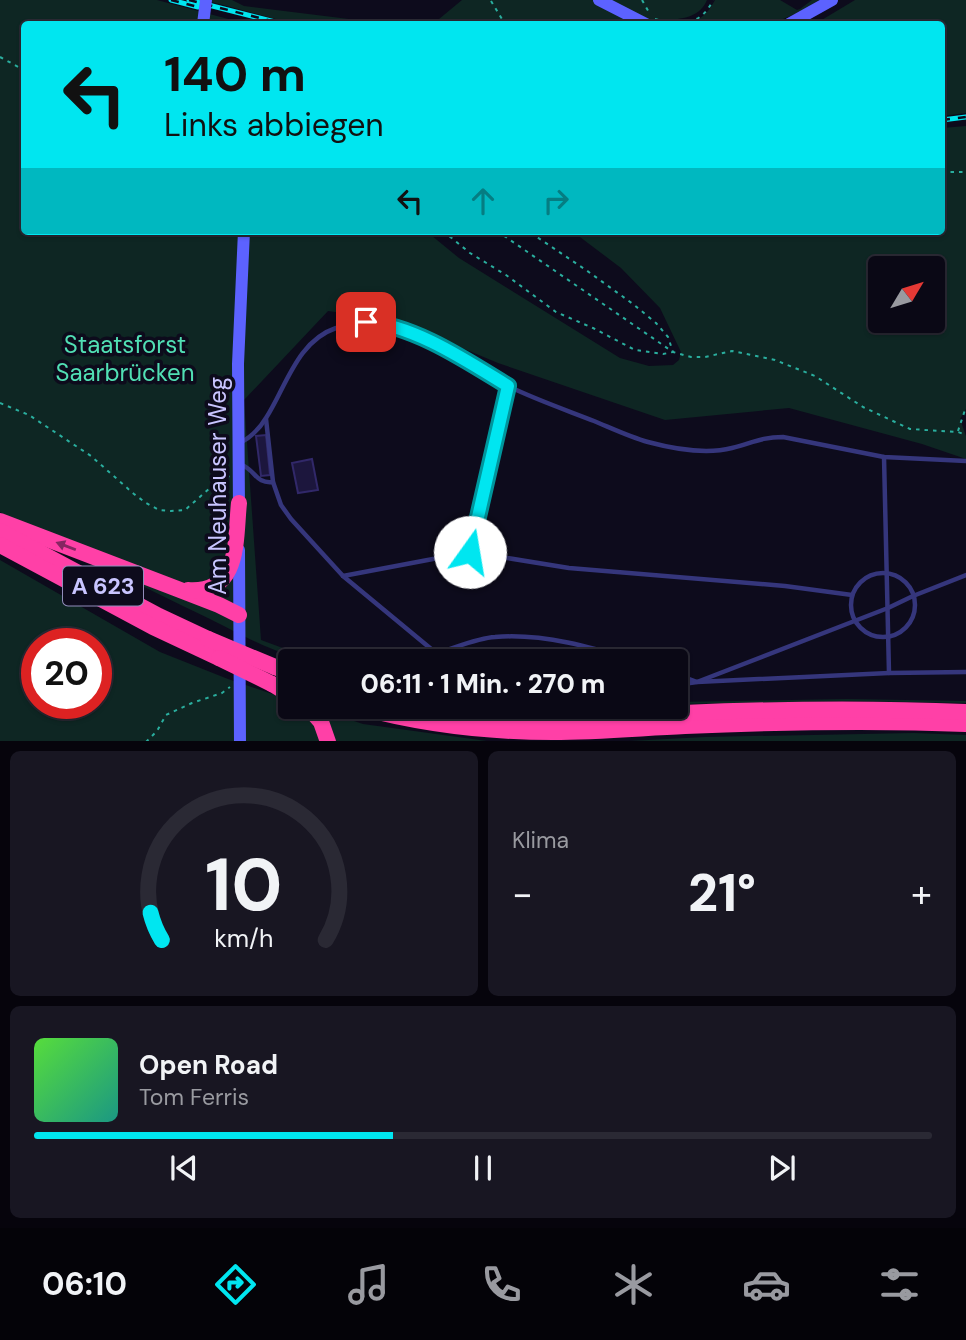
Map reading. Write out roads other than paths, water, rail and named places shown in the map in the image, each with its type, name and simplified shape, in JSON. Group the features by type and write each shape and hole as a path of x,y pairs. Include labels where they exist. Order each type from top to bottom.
{"highway":[{"path":"175,588 206,590 215,586 229,571 234,557 239,503"},
{"path":"0,521 239,615"},
{"name":"A 623","path":"0,531 159,616 205,645 219,659 278,676"},
{"name":"A 623","path":"0,545 205,645 278,676"},
{"path":"688,714 889,710 966,712"},
{"path":"318,719 328,741"},
{"path":"415,719 460,726 551,732 748,724 966,724"},
{"path":"531,719 573,719"}],"street":[{"path":"203,21 206,0"},
{"path":"599,0 647,21"},
{"path":"794,21 832,0"},
{"name":"Am Neuhauser Weg","path":"240,741 238,364 244,235"}],"lane":[{"path":"239,444 252,436 266,418 290,371 308,347 334,328 366,322 400,327 458,356 508,386 646,442 700,452 732,448 768,437 783,437 884,457 966,461"},
{"path":"470,552 508,386"},
{"path":"266,418 273,482 281,505 291,519 343,576 431,649"},
{"path":"884,457 889,673"},
{"path":"239,468 248,467 261,481 273,482"},
{"path":"343,576 470,552 569,568 785,586 852,595"},
{"path":"886,573 904,581 913,596 915,610 910,623 900,632 887,637 876,637 863,630 854,620 852,595 863,580 875,574 886,573"},
{"path":"688,679 697,682 966,575"},
{"path":"450,649 492,637 535,636 597,649"},
{"path":"688,683 889,673 966,672"}],"railway":[{"path":"171,0 198,7"},
{"path":"189,0 271,21"},
{"path":"945,120 966,117"}],"park label":[{"name":"Staatsforst Saarbrücken","path":"125,358"}]}
